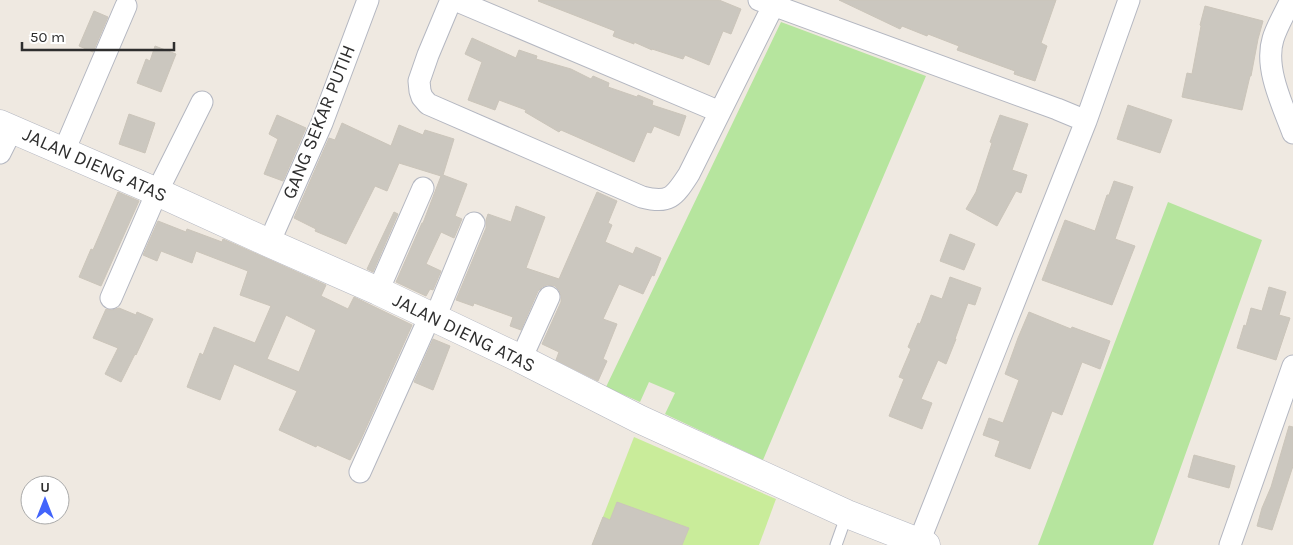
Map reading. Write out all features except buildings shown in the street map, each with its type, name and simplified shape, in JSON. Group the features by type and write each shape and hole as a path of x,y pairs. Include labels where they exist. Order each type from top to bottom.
{"street":[{"name":"GANG SEKAR PUTIH","path":"268,243 322,123 368,0"},
{"path":"720,112 453,0 428,55 420,81 422,97 428,104 642,197 654,200 673,196 689,174 720,112 766,3 1086,121"},
{"path":"923,544 1086,121 1129,0"},
{"path":"1291,0 1273,40 1271,60 1274,83 1293,133"},
{"path":"64,151 126,6"},
{"path":"111,298 157,192 202,102"},
{"name":"JALAN DIENG ATAS","path":"6,126 378,291 639,419 847,514 923,544"},
{"path":"0,153 6,126"},
{"path":"378,291 424,188"},
{"path":"360,472 433,317 474,223"},
{"path":"520,359 549,297"},
{"path":"1230,545 1293,366"}],"lane":[{"path":"836,545 847,514"}],"green space":[{"path":"781,22 926,76 763,460 665,414 675,393 649,382 640,402 606,387"},
{"path":"1168,202 1262,240 1153,545 1038,545"},
{"path":"634,437 776,499 759,545 592,545"}]}
